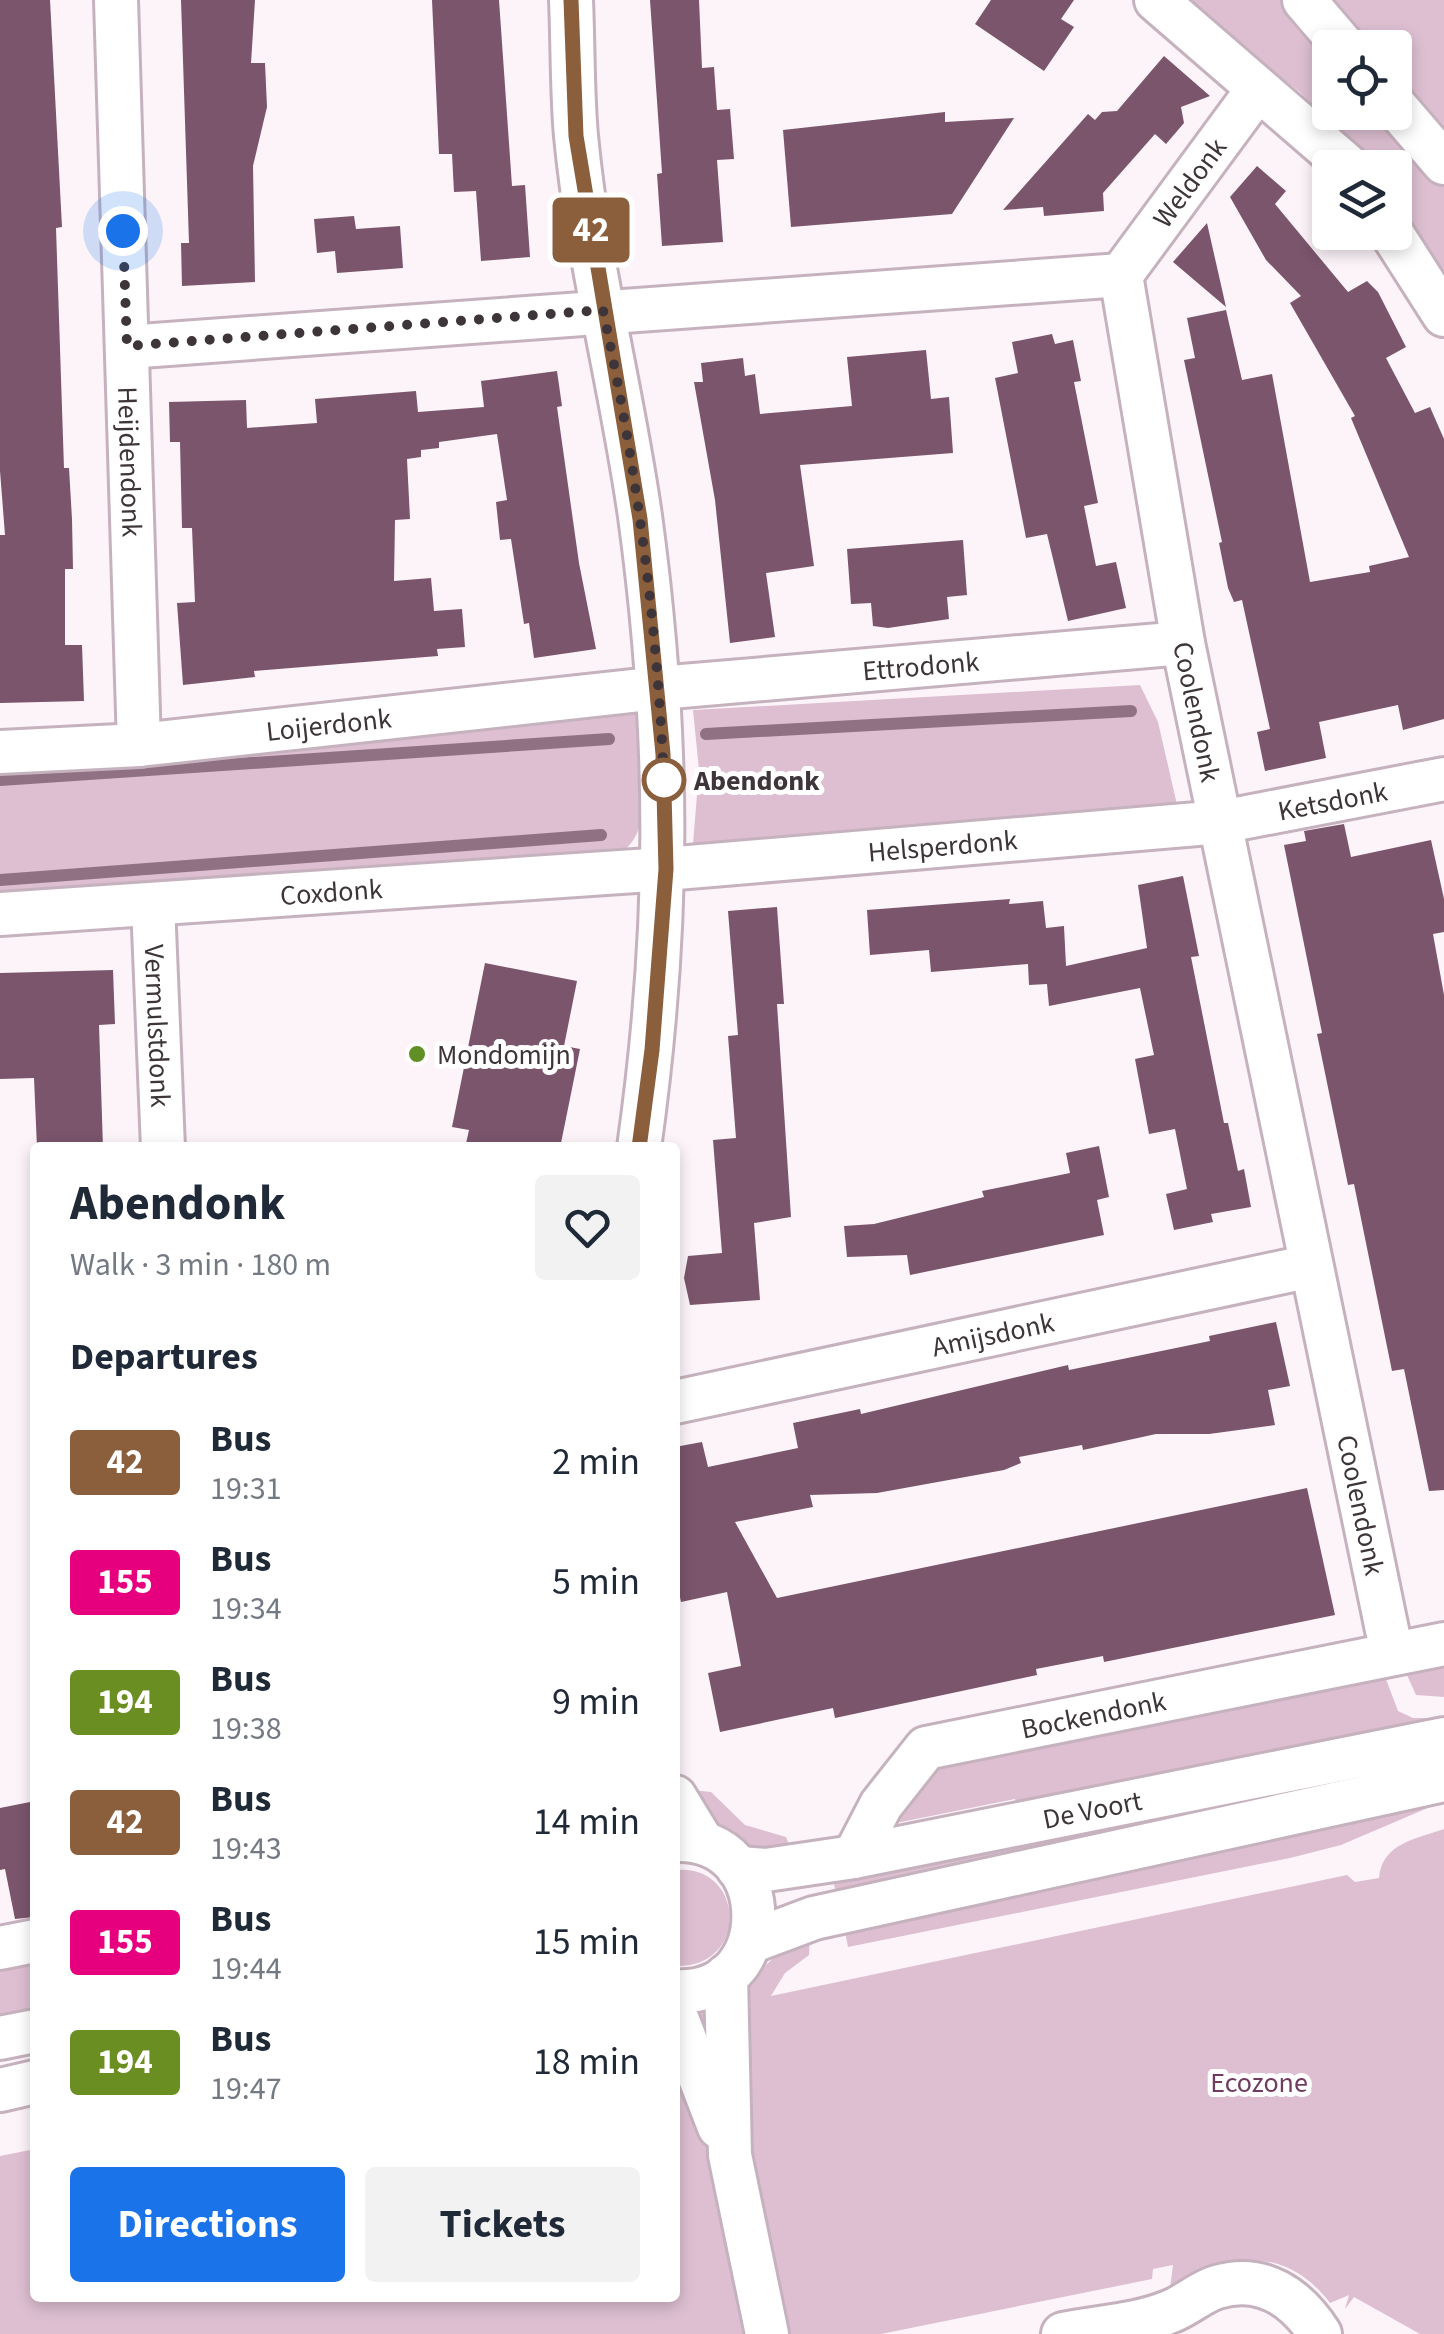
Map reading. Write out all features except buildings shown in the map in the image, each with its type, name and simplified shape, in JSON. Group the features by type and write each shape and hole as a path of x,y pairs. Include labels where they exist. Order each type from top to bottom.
{"street":[{"name":"Heijdendonk","path":"116,0 139,745"},
{"path":"571,0 576,136 638,502 659,688 666,869 652,1050 640,1142"},
{"path":"1156,0 1329,150"},
{"path":"1304,0 1330,30"},
{"name":"Weldonk","path":"1121,275 1258,89"},
{"path":"1412,126 1444,163"},
{"path":"1403,250 1444,315"},
{"path":"127,346 1121,275"},
{"name":"Coolendonk","path":"1121,275 1183,643 1392,1654"},
{"name":"Ettrodonk","path":"659,688 1183,643"},
{"name":"Loijerdonk","path":"0,752 139,745 659,688"},
{"name":"Ketsdonk","path":"1221,822 1444,779"},
{"name":"Helsperdonk","path":"666,869 1221,822"},
{"name":"Coxdonk","path":"0,914 666,869"},
{"name":"Vermulstdonk","path":"152,904 163,1142"},
{"name":"Amijsdonk","path":"680,1401 1311,1266"},
{"name":"Bockendonk","path":"854,1857 881,1805 926,1748 1444,1644"},
{"name":"De Voort","path":"738,1868 766,1870 854,1857 1444,1739"},
{"name":"De Voort","path":"680,1990 707,1987 738,1959 814,1918 1444,1780"},
{"path":"680,1813 689,1842 738,1868 754,1903 738,1959 730,2156"},
{"path":"0,1948 30,1942"},
{"path":"680,2027 730,2156 766,2329"},
{"path":"0,2038 30,2032"},
{"path":"0,2090 30,2083"},
{"path":"1063,2334 1168,2313 1218,2286 1239,2284 1286,2294 1305,2309 1320,2334"}],"green space":[{"path":"1182,0 1290,0 1315,30 1312,105"},
{"path":"1322,0 1444,0 1444,141 1412,104 1412,30 1348,30"},
{"path":"1334,130 1402,130 1444,178 1444,291 1412,237 1412,150 1353,150"},
{"path":"1140,685 1158,722 1178,809 693,844 699,770 693,710"},
{"path":"638,713 644,771 643,812 630,845 616,856 0,901 0,764"},
{"path":"1444,1661 1444,1697 1416,1695 1406,1673 1409,1668"},
{"path":"1384,1674 1398,1711 1413,1718 1444,1718 1019,1811 1015,1799 891,1824 933,1762"},
{"path":"1301,1788 1282,1804 838,1901 831,1872"},
{"path":"692,1790 711,1792 745,1825 786,1837 793,1854 758,1848 733,1837 713,1819"},
{"path":"1444,1801 1341,1845 1290,1858 848,1947 844,1926"},
{"name":"Ecozone","path":"1444,1829 1444,2334 1420,2334 1354,2297 1345,2309 1349,2295 1330,2303 1298,2273 1256,2261 1254,2268 1169,2296 1173,2265 1153,2269 1152,2279 881,2334 0,2334 0,2156 30,2150 30,2302 680,2302 680,2015 741,2002 770,1962 810,1935 809,1955 785,1973 771,1996 1347,1875 1355,1882 1379,1878 1386,1857 1412,1840"},
{"path":"680,1870 698,1872 715,1882 726,1898 730,1916 727,1935 717,1951 700,1962 680,1965"},
{"path":"30,1958 30,2018 0,2025 0,1965"}],"waterway":[{"path":"706,734 1131,711"},
{"path":"0,780 609,739"},
{"path":"0,880 601,835"}],"bus line":[{"name":"42","path":"571,0 576,136 640,519 663,754 666,869 652,1050 640,1142"}],"place":[{"name":"Abendonk","path":"664,780"},
{"name":"Mondomijn","path":"417,1054"}],"route":[{"path":"123,231 127,346 603,310 622,400 640,519 659,688 664,786 664,780"}]}
